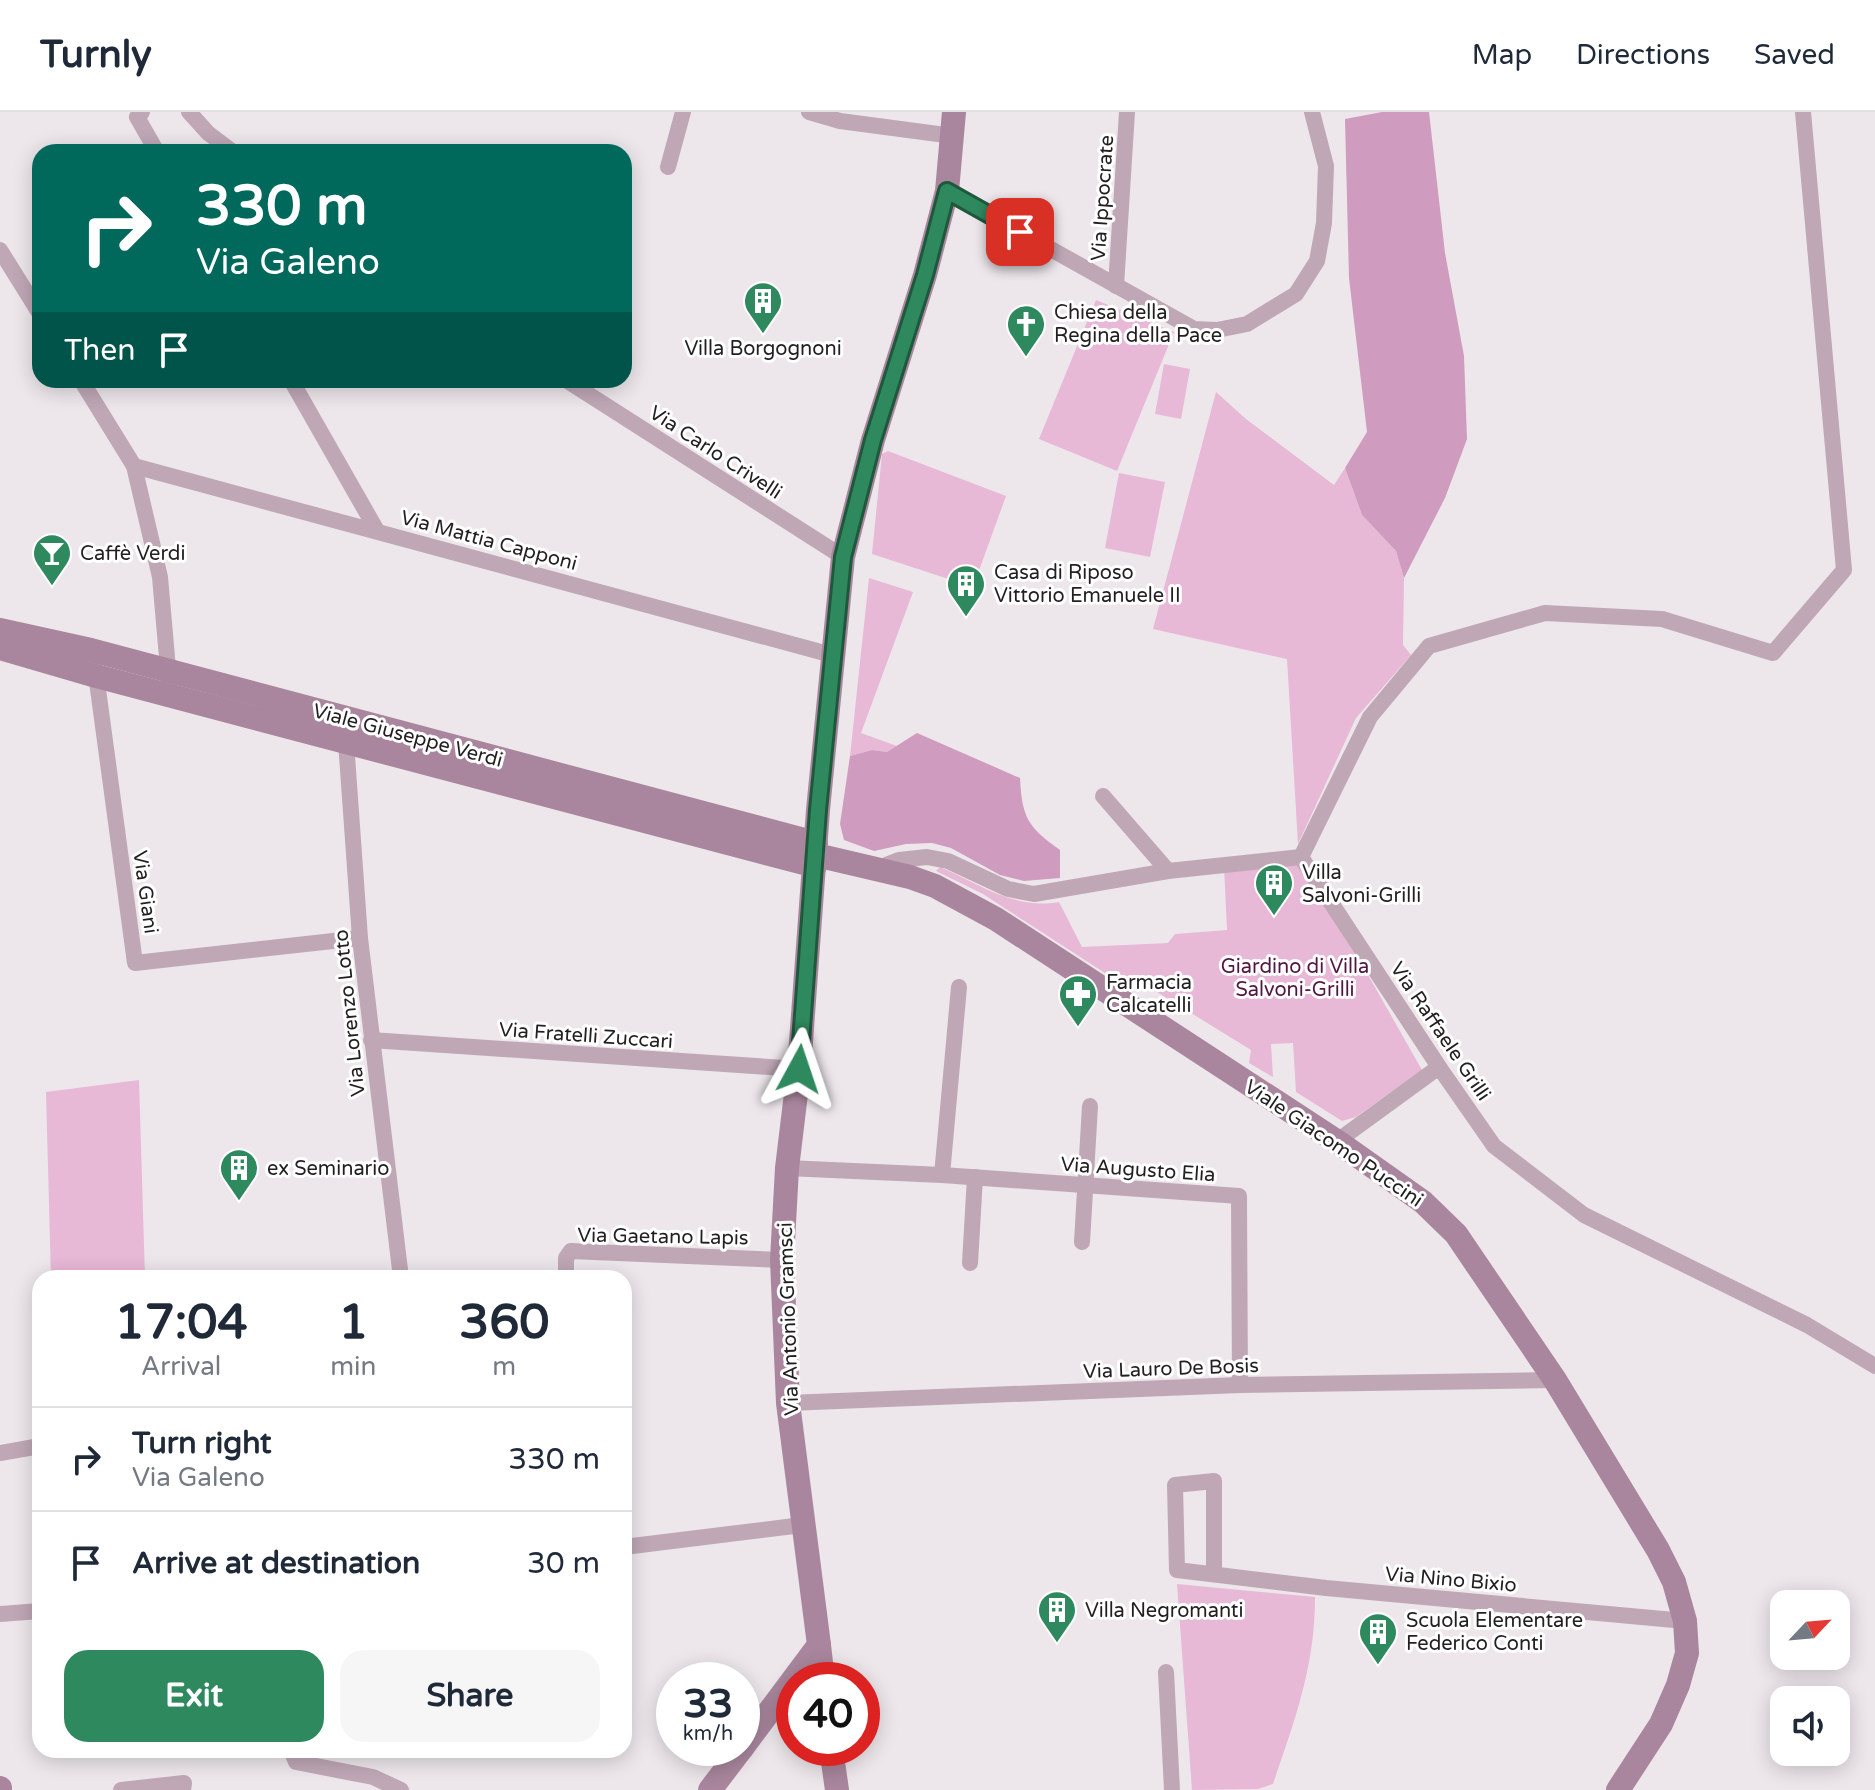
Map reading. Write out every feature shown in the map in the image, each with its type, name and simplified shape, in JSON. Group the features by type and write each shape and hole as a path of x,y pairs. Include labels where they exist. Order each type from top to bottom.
{"street":[{"path":"189,112 222,144"},
{"path":"668,167 683,112"},
{"path":"809,112 840,121 953,124"},
{"name":"Via Ippocrate","path":"1116,286 1127,112"},
{"path":"947,191 1194,329 1217,330 1247,324 1296,294 1317,261 1324,223 1326,166 1312,112"},
{"path":"874,870 899,860 927,857 948,861 1008,889 1034,894 1168,871 1301,857 1370,717 1429,646 1545,613 1662,619 1773,653 1844,570 1803,112"},
{"path":"137,114 153,144"},
{"name":"Via Antonio Gramsci","path":"821,1662 788,1403 782,1260 787,1168 799,1069 832,655 843,557 873,440 925,275 947,191 953,124"},
{"path":"0,250 32,301"},
{"path":"86,388 134,466 160,577 171,695"},
{"path":"296,388 376,529"},
{"name":"Via Carlo Crivelli","path":"579,388 843,557"},
{"name":"Via Mattia Capponi","path":"134,466 376,529 832,655"},
{"name":"Viale Giuseppe Verdi","path":"2,633 91,650 168,670 816,855"},
{"name":"Viale Giuseppe Verdi","path":"2,633 96,676 346,742 816,855"},
{"name":"Via Giani","path":"91,650 135,963 360,938"},
{"name":"Via Lorenzo Lotto","path":"346,742 360,938 400,1270"},
{"path":"1103,796 1168,871"},
{"name":"Viale Giacomo Puccini","path":"816,855 910,877 935,886 996,919 1336,1142 1423,1202 1456,1234 1555,1380 1658,1550 1674,1582 1685,1621 1687,1653 1678,1685 1661,1724 1618,1790"},
{"name":"Via Raffaele Grilli","path":"1301,857 1494,1146 1584,1215 1807,1325 1875,1366"},
{"path":"942,1175 959,987"},
{"name":"Via Fratelli Zuccari","path":"371,1040 799,1069"},
{"path":"1336,1142 1439,1067"},
{"path":"1082,1242 1090,1106"},
{"name":"Via Augusto Elia","path":"787,1168 975,1177 1239,1196 1240,1385"},
{"path":"970,1263 975,1177"},
{"name":"Via Gaetano Lapis","path":"566,1270 566,1258 571,1251 782,1260"},
{"name":"Via Lauro De Bosis","path":"788,1403 1240,1385 1555,1380"},
{"path":"0,1453 32,1447"},
{"name":"Via Nino Bixio","path":"1214,1574 1214,1481 1175,1485 1177,1570 1326,1588 1685,1621"},
{"path":"632,1546 802,1525"},
{"path":"0,1614 32,1612"},
{"path":"760,1724 819,1645"},
{"path":"1166,1672 1172,1790"},
{"path":"294,1758 296,1762 373,1777 401,1790"},
{"path":"710,1790 728,1766"},
{"path":"834,1766 837,1790"},
{"path":"121,1790 184,1783 183,1790"}],"green space":[{"path":"1096,300 1174,332 1117,471 1039,439"},
{"path":"1164,364 1190,369 1181,419 1155,414"},
{"path":"1216,392 1246,419 1334,485 1345,468 1362,515 1396,551 1404,578 1403,645 1411,655 1356,718 1298,844 1287,659 1153,629"},
{"path":"888,451 1006,496 973,587 872,554 882,454"},
{"path":"1119,473 1165,482 1150,557 1105,548"},
{"path":"869,578 913,592 861,733 897,746 887,752 872,750 850,756"},
{"name":"Giardino di Villa Salvoni-Grilli","path":"1301,857 1422,1070 1356,1117 1342,1121 1296,1092 1293,1043 1271,1044 1273,1077 1249,1063 1251,1050 1136,979 1125,986 983,894 936,871 940,867 1012,899 1059,902 1082,947 1168,943 1175,934 1227,930 1224,867"},
{"path":"139,1080 145,1270 51,1270 46,1092"},
{"path":"1177,1584 1315,1597 1308,1670 1273,1784 1258,1789 1192,1790"}],"shaded area":[{"path":"1382,112 1429,112 1445,253 1464,356 1467,439 1445,498 1404,578 1396,551 1362,515 1345,468 1367,432 1349,278 1345,119"},
{"path":"917,733 1020,778 1029,820 1041,835 1060,850 1060,878 1024,881 1000,875 951,848 932,843 906,844 874,851 844,840 840,824 850,756 872,750 887,752"}],"place":[{"name":"Villa Borgognoni","path":"763,335"},
{"name":"Chiesa della Regina della Pace","path":"1026,358"},
{"name":"Caffè Verdi","path":"52,587"},
{"name":"Casa di Riposo Vittorio Emanuele II","path":"966,618"},
{"name":"Villa Salvoni-Grilli","path":"1274,917"},
{"name":"Farmacia Calcatelli","path":"1078,1028"},
{"name":"ex Seminario","path":"239,1202"},
{"name":"Villa Negromanti","path":"1057,1644"},
{"name":"Scuola Elementare Federico Conti","path":"1378,1666"}],"route":[{"path":"799,1069 818,810 843,557 873,440 925,275 947,191 1020,232"}]}
